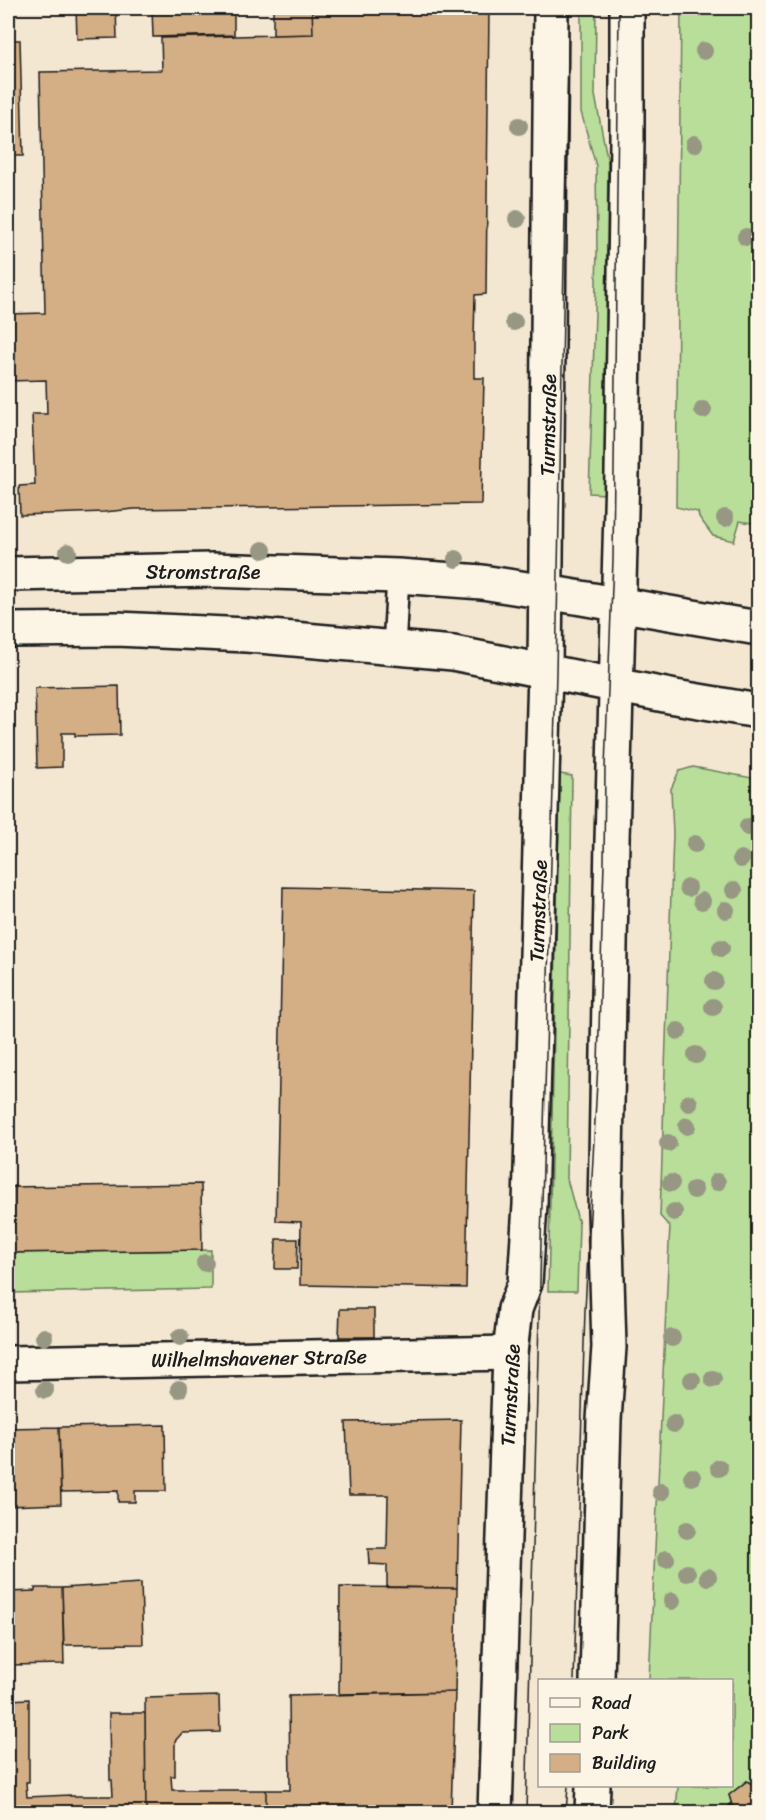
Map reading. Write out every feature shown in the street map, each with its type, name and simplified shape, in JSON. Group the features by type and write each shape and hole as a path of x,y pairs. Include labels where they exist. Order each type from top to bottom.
{"main road":[{"name":"Turmstraße","path":"495,1812 510,1353 515,1309 525,1283 530,1205 545,671 551,8"},
{"path":"597,1679 604,1420 609,1347 605,1210 627,177 627,8"},
{"name":"Stromstraße","path":"8,574 212,570 398,576 482,582 759,628"},
{"path":"8,630 117,630 236,634 477,656 759,711"},
{"name":"Wilhelmshavener Straße","path":"8,1363 510,1353"},
{"path":"592,1812 593,1787"}],"lane":[{"path":"394,648 398,576"}],"green space":[{"path":"581,8 596,8 595,95 608,163 604,494 589,493 597,252 596,166 581,112"},
{"path":"681,8 758,8 758,515 757,524 740,521 734,541 713,536 699,517 698,512 676,507"},
{"path":"693,767 758,779 758,1783 755,1786 747,1781 729,1795 732,1805 730,1804 728,1808 729,1812 676,1812 678,1787 733,1787 733,1679 649,1679 670,1227 660,1216 673,834 671,789 679,771"},
{"path":"560,774 572,776 567,1179 579,1224 577,1291 548,1291"},
{"path":"211,1250 211,1289 8,1293 8,1253"}],"building":[{"path":"76,8 116,8 117,38 77,39"},
{"path":"152,8 234,8 234,35 153,37"},
{"path":"273,8 312,8 313,34 273,35"},
{"path":"312,8 489,8 486,294 475,295 474,337 474,378 484,378 481,504 134,509 20,515 19,486 35,485 32,414 47,414 46,380 8,381 8,314 45,313 40,72 162,70 161,38 313,34"},
{"path":"8,40 20,40 23,156 8,156"},
{"path":"119,686 120,735 75,736 75,733 62,733 62,767 37,768 35,688"},
{"path":"283,887 474,891 466,1288 300,1285 301,1222 276,1221"},
{"path":"201,1184 202,1250 8,1253 8,1187"},
{"path":"276,1239 298,1239 297,1269 275,1269"},
{"path":"340,1309 374,1309 374,1337 339,1337"},
{"path":"461,1420 457,1588 387,1587 387,1565 369,1564 368,1549 387,1549 388,1495 349,1495 346,1422"},
{"path":"165,1425 166,1491 135,1491 135,1502 118,1502 118,1491 61,1492 59,1427"},
{"path":"59,1427 61,1504 8,1506 8,1428"},
{"path":"141,1583 143,1644 64,1645 62,1588"},
{"path":"340,1587 457,1588 455,1692 339,1694"},
{"path":"35,1588 62,1588 64,1664 8,1665 8,1592 35,1591"},
{"path":"455,1692 451,1812 266,1812 266,1790 290,1790 289,1696"},
{"path":"219,1696 220,1732 182,1733 175,1741 175,1776 171,1776 172,1790 266,1790 266,1812 146,1812 145,1698"},
{"path":"29,1699 27,1797 113,1796 112,1780 110,1780 109,1713 145,1713 146,1812 8,1812 8,1700"},
{"path":"747,1781 755,1786 758,1783 758,1812 729,1812 730,1804 732,1805 729,1795"}],"tram line":[{"path":"526,1812 556,673 569,8"},
{"path":"574,1679 585,1310 598,1063 605,767 613,560 619,8"},
{"path":"566,1812 568,1787"}]}
